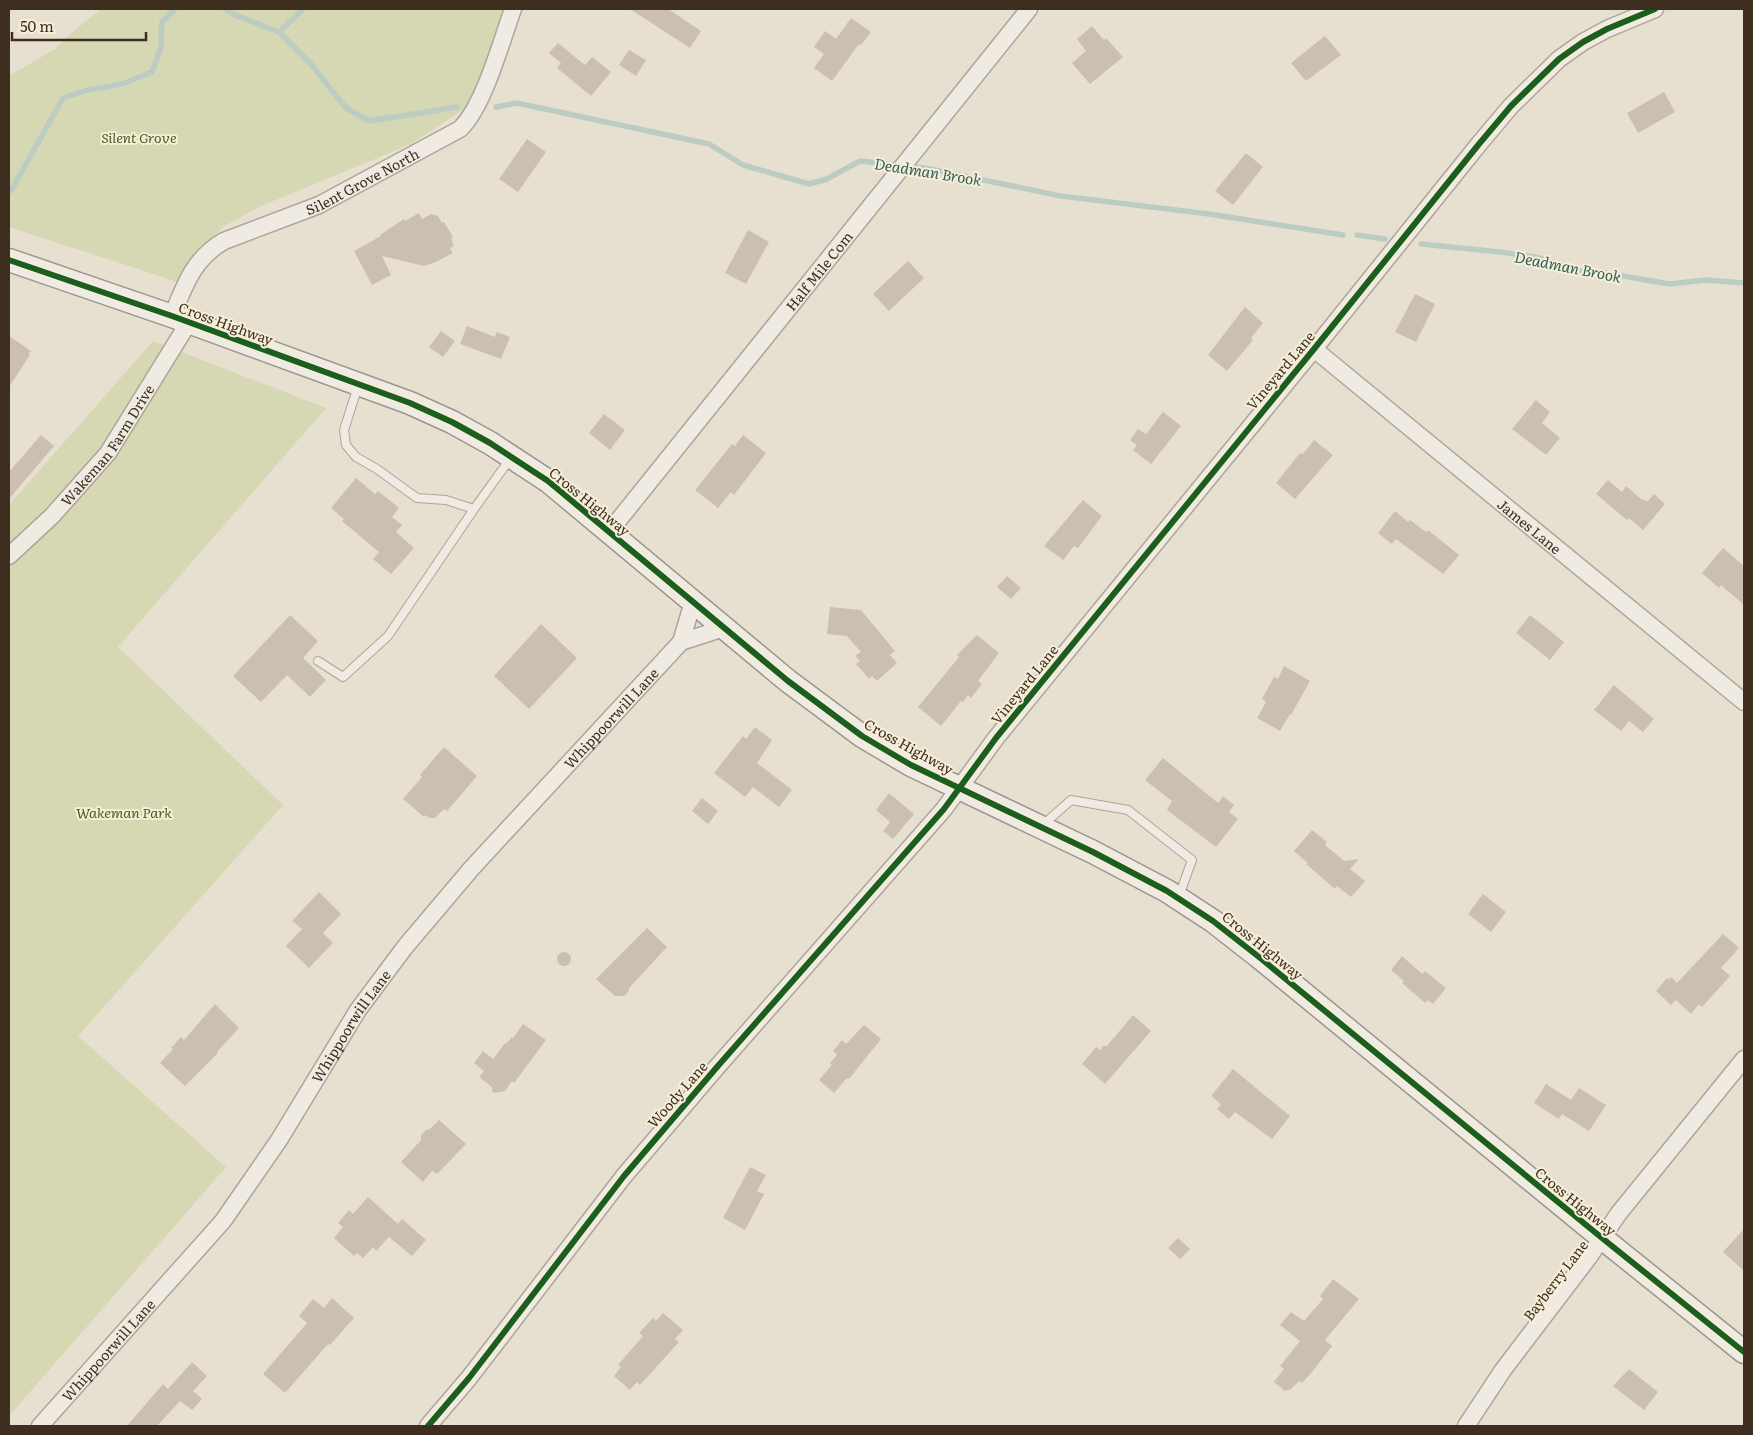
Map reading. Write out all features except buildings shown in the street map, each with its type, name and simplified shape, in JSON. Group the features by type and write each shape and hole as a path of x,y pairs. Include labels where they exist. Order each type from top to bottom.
{"street":[{"name":"Silent Grove North","path":"180,319 192,272 205,254 215,246 318,205 460,129 472,114 483,91 513,9"},
{"name":"Half Mile Com","path":"609,532 1029,9"},
{"name":"Vineyard Lane","path":"958,788 1002,730 1511,106 1558,59 1583,42 1606,29 1655,9"},
{"name":"Cross Highway","path":"9,260 180,319 431,412 464,428 512,456 548,482 804,694 862,736 906,762 1122,867 1179,898 1213,921 1744,1352"},
{"name":"Wakeman Farm Drive","path":"9,556 52,516 108,453 180,319"},
{"name":"James Lane","path":"1314,349 1744,702"},
{"name":"Whippoorwill Lane","path":"40,1426 223,1221 279,1140 358,1010 405,947 471,869 682,642 693,602"},
{"name":"Whippoorwill Lane","path":"682,642 724,628"},
{"name":"Woody Lane","path":"428,1426 468,1378 624,1176 944,808 958,788"},
{"name":"Bayberry Lane","path":"1466,1426 1503,1370 1654,1169 1744,1059"}],"lane":[{"path":"358,384 344,430 346,445 356,457 377,469 417,498 446,500 474,509"},
{"path":"318,661 343,677 388,636 512,456"},
{"path":"1041,827 1071,800 1128,810 1192,860 1179,898"}],"green space":[{"name":"Silent Grove","path":"101,9 506,9 473,103 411,144 259,207 221,228 187,285 9,227 9,76 55,49"},
{"name":"Wakeman Park","path":"153,341 326,408 118,647 283,805 78,1036 226,1167 9,1416 9,505"}],"waterway":[{"name":"Deadman Brook","path":"9,192 63,98 88,90 122,84 152,72 161,47 162,22 175,9"},
{"name":"Deadman Brook","path":"225,9 235,15 279,32 311,64 345,107 369,121 457,107"},
{"path":"279,32 303,9"},
{"name":"Deadman Brook","path":"496,107 517,103 709,144 743,165 809,184 827,179 860,161 925,168 1061,196 1209,214 1343,235"},
{"name":"Deadman Brook","path":"1357,235 1385,239"},
{"name":"Deadman Brook","path":"1421,244 1535,257 1580,271 1605,273 1670,284 1705,280 1744,283"}],"cycle path":[{"path":"428,1426 469,1378 624,1176 717,1067 944,809 996,738 1511,106 1559,59 1583,42 1607,29 1655,9"},
{"path":"9,260 172,316 410,403 452,422 490,443 548,481 788,681 862,736 911,765 1093,852 1167,891 1213,921 1744,1352"}]}
